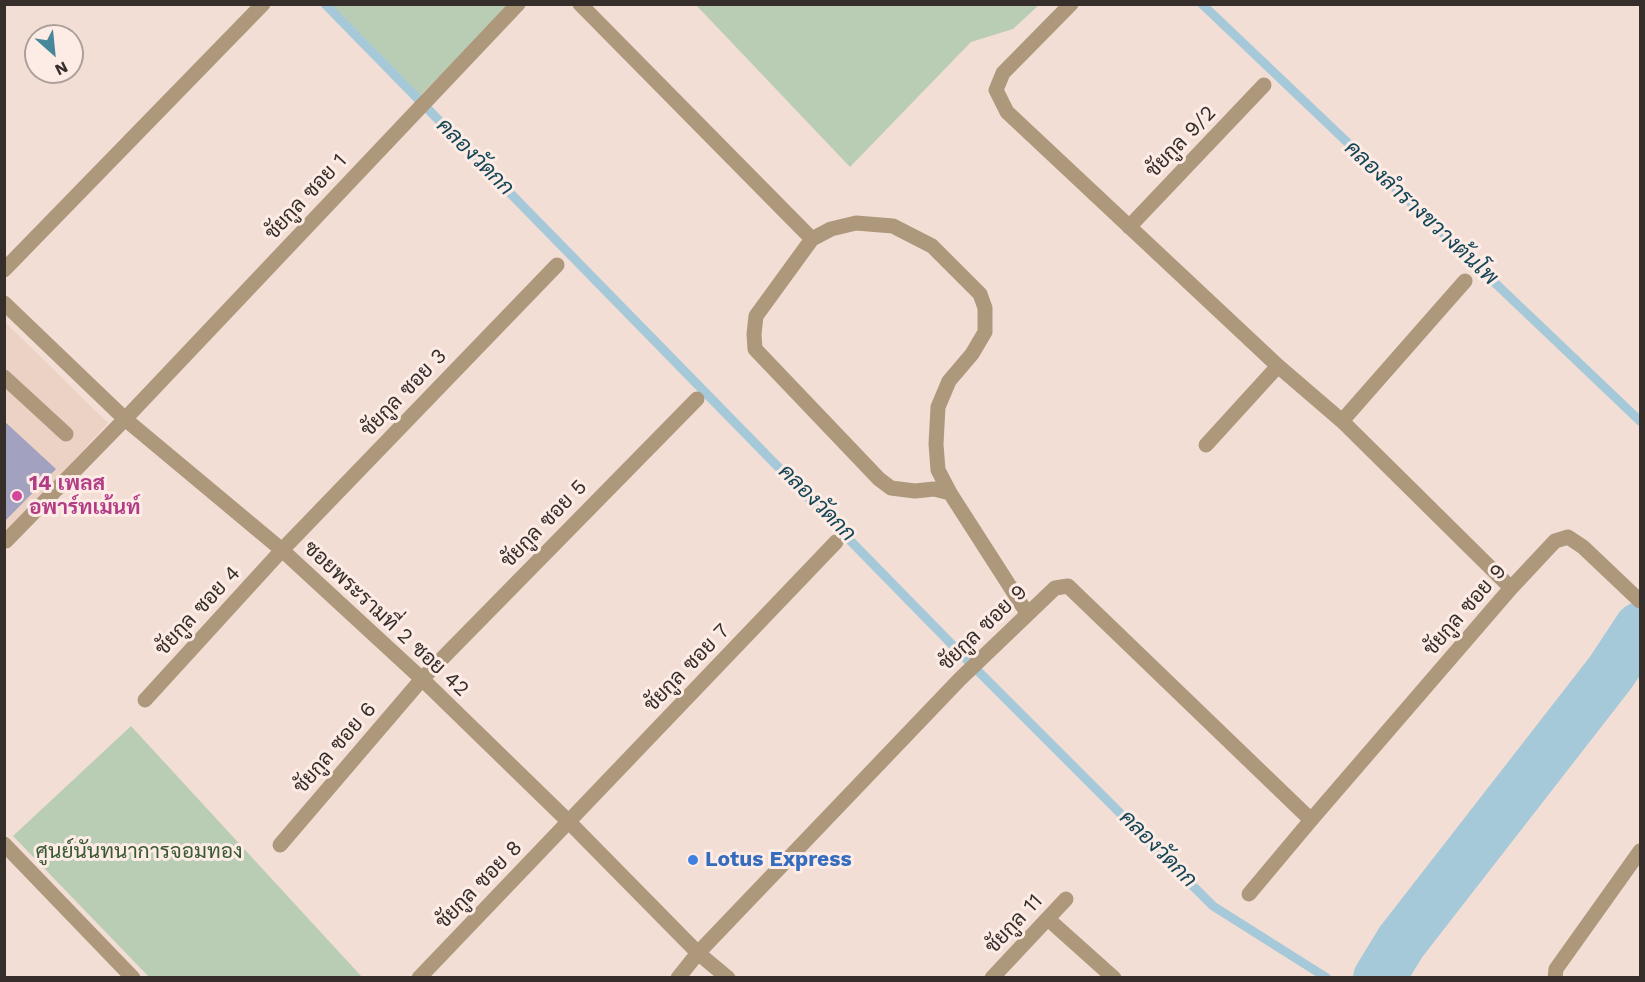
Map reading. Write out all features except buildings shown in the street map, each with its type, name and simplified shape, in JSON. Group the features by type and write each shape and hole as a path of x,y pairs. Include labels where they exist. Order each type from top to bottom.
{"street":[{"path":"4,270 263,4"},
{"name":"ชัยกูล ซอย 1","path":"6,541 125,419 518,4"},
{"path":"580,4 812,239"},
{"path":"1071,4 1003,73 996,90 1007,112 1278,366 1342,421 1511,588"},
{"name":"ชัยกูล 9/2","path":"1129,227 1264,85"},
{"path":"950,493 934,489 915,491 891,488 879,479 755,349 756,316 812,239 831,228 856,223 893,226 932,246 980,294 985,308 985,332 972,354 949,381 938,407 936,444 938,470 950,493 1027,613"},
{"name":"ชัยกูล ซอย 3","path":"282,550 557,265"},
{"path":"1342,421 1466,281"},
{"name":"ซอยพระรามที่ 2 ซอย 42","path":"4,303 125,419 282,550 422,680 569,822 698,952 728,978"},
{"path":"1206,445 1278,366"},
{"path":"4,377 66,434"},
{"name":"ชัยกูล ซอย 5","path":"422,680 697,399"},
{"name":"ชัยกูล ซอย 9","path":"1250,894 1511,588 1555,541 1568,537 1641,601"},
{"name":"ชัยกูล ซอย 7","path":"569,822 836,542"},
{"name":"ชัยกูล ซอย 4","path":"145,700 282,550"},
{"name":"ชัยกูล ซอย 9","path":"678,978 698,952 960,679 1055,588 1068,586 1311,820"},
{"name":"ชัยกูล ซอย 6","path":"280,844 422,680"},
{"name":"ชัยกูล ซอย 8","path":"419,978 569,822"},
{"path":"4,844 134,978"},
{"path":"1555,978 1556,969 1641,851"},
{"name":"ชัยกูล 11","path":"992,978 1066,899"},
{"path":"1048,919 1114,978"}],"shaded area":[{"path":"4,321 108,423 5,536 4,536"}],"green space":[{"path":"331,5 509,5 420,96"},
{"path":"696,5 1039,5 1013,29 971,42 850,167"},
{"name":"ศูนย์นันทนาการจอมทอง","path":"131,726 362,977 149,977 13,836"}],"waterway":[{"name":"คลองวัดกก","path":"325,4 972,665 1213,906 1327,978"},
{"name":"คลองลำรางขวางต้นโพ","path":"1202,4 1640,421"},
{"path":"1379,978 1401,942 1611,672 1640,628"}],"place":[{"name":"14 เพลส อพาร์ทเม้นท์","path":"17,496"},
{"name":"Lotus Express","path":"693,860"}]}
